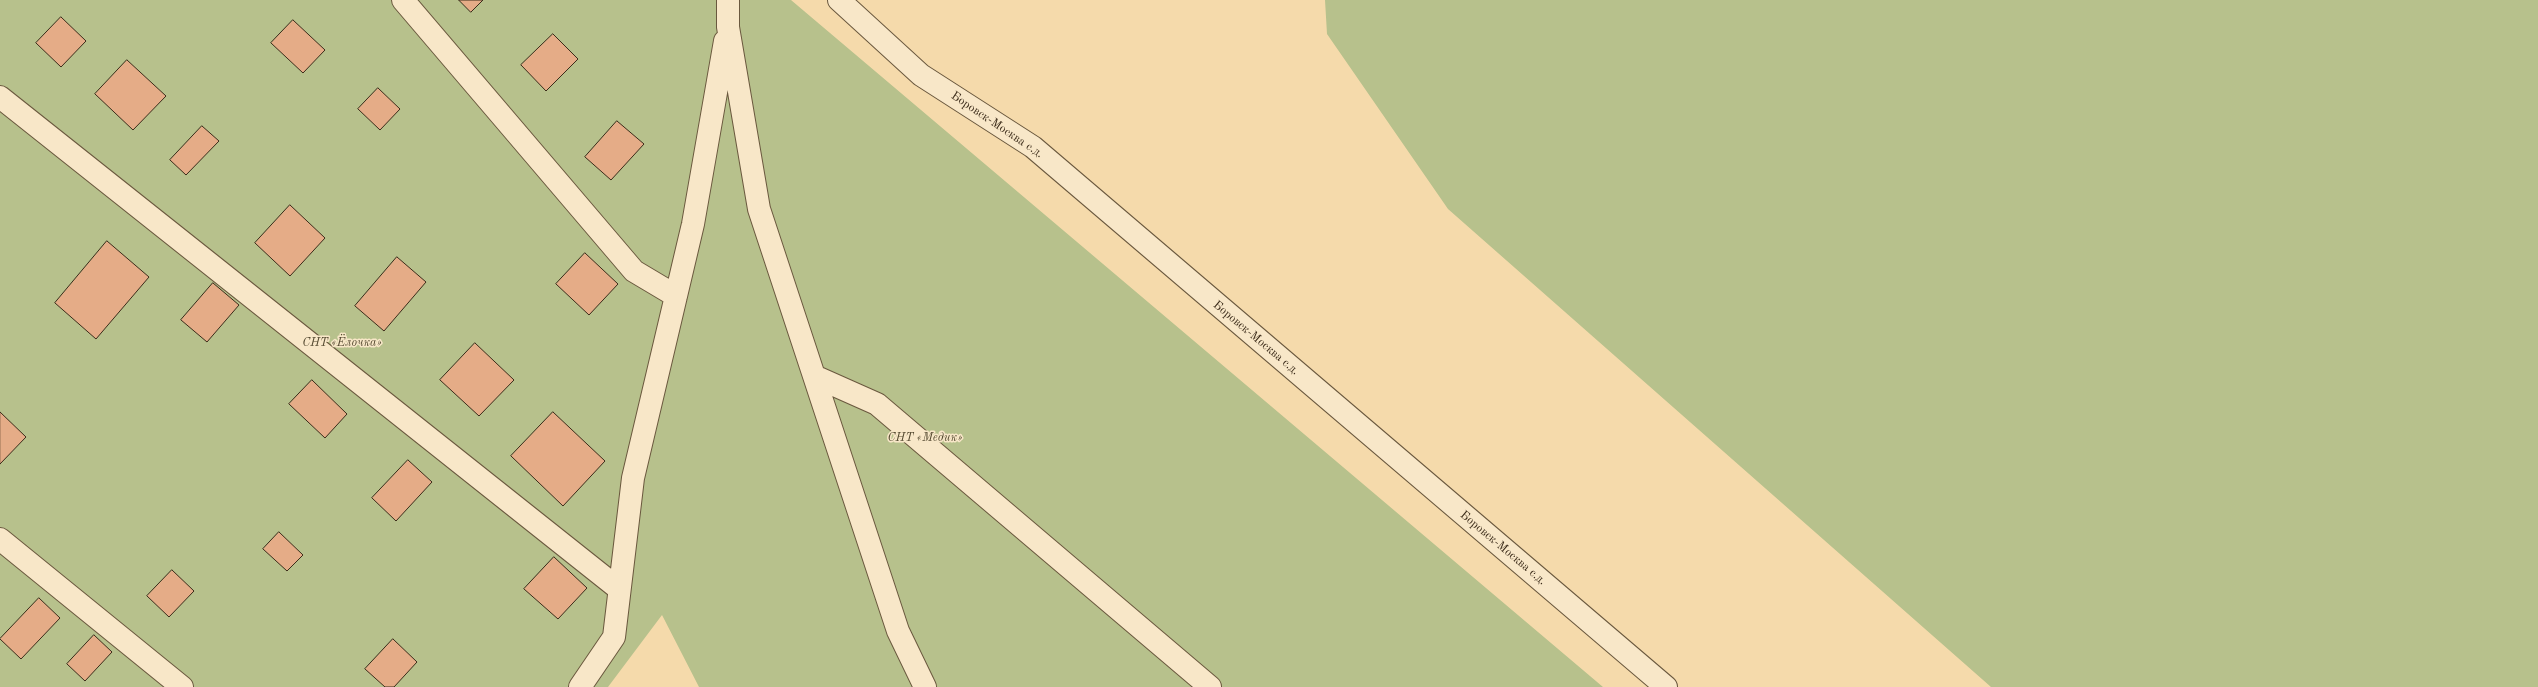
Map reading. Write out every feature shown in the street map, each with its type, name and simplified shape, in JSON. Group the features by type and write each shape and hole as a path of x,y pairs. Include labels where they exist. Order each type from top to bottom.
{"street":[{"path":"403,0 634,271 676,296"},
{"path":"728,0 728,26 759,209 898,631 925,687"},
{"name":"Боровск-Москва с.д.","path":"838,0 921,75 1033,147 1666,687"},
{"path":"580,687 614,637 633,478 693,224 728,26"},
{"path":"0,97 619,588"},
{"path":"814,376 877,404 1210,687"},
{"path":"0,539 182,687"}],"green space":[{"path":"0,0 791,0 1603,687 699,687 662,615 608,687 0,687"},
{"path":"1325,0 2538,0 2538,687 1991,687 1448,209 1327,34"}],"building":[{"path":"459,0 483,0 471,12"},
{"path":"61,17 86,41 61,67 36,43"},
{"path":"293,20 325,50 303,73 271,43"},
{"path":"553,34 578,59 546,91 521,65"},
{"path":"127,60 166,96 133,130 95,94"},
{"path":"378,88 400,109 380,130 358,109"},
{"path":"617,121 644,144 611,180 585,157"},
{"path":"202,126 219,141 186,175 170,160"},
{"path":"290,205 325,238 290,276 255,243"},
{"path":"107,241 149,277 96,339 55,303"},
{"path":"585,253 618,284 589,315 556,284"},
{"path":"397,257 426,282 384,331 355,306"},
{"path":"213,283 239,305 207,342 181,320"},
{"path":"475,343 514,380 479,416 440,380"},
{"path":"312,380 347,414 325,438 289,404"},
{"path":"0,412 26,437 0,464"},
{"path":"553,412 605,461 563,506 511,456"},
{"path":"408,460 432,482 396,521 372,498"},
{"path":"279,532 303,555 287,571 263,549"},
{"path":"554,557 587,588 558,619 524,589"},
{"path":"172,570 194,591 169,617 147,596"},
{"path":"39,598 60,618 21,659 0,639"},
{"path":"94,635 112,652 85,681 67,664"},
{"path":"393,639 417,662 394,687 385,687 365,669"}],"park label":[{"name":"СНТ «Ёлочка»","path":"342,343"},
{"name":"СНТ «Медик»","path":"925,438"}]}
